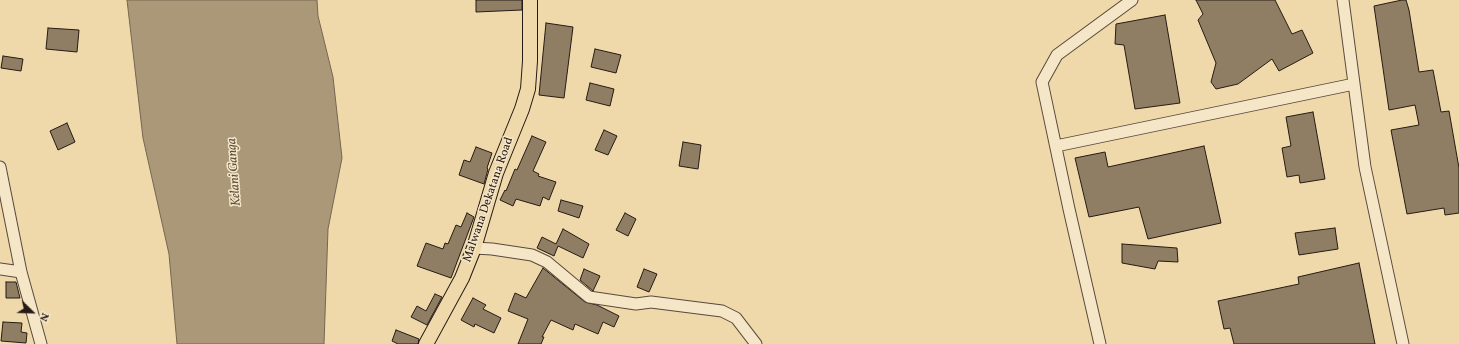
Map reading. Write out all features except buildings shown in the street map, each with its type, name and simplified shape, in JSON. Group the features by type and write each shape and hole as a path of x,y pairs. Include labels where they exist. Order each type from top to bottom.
{"main road":[{"name":"Malwana Dekatana Road","path":"426,344 462,278 474,248 496,173 522,109 528,89 530,61 530,0"}],"street":[{"path":"1100,344 1042,82 1057,55 1132,0"},
{"path":"1343,0 1365,167 1403,344"},
{"path":"1056,146 1354,84"},
{"path":"0,167 21,272 41,344"},
{"path":"474,248 532,255 547,262 589,297 636,304 651,302 722,311 736,318 756,344"},
{"path":"0,269 21,272"}],"water":[{"name":"Kelani Ganga","path":"127,0 317,0 318,16 333,77 342,158 328,229 324,344 177,344 169,254 143,138"}]}
